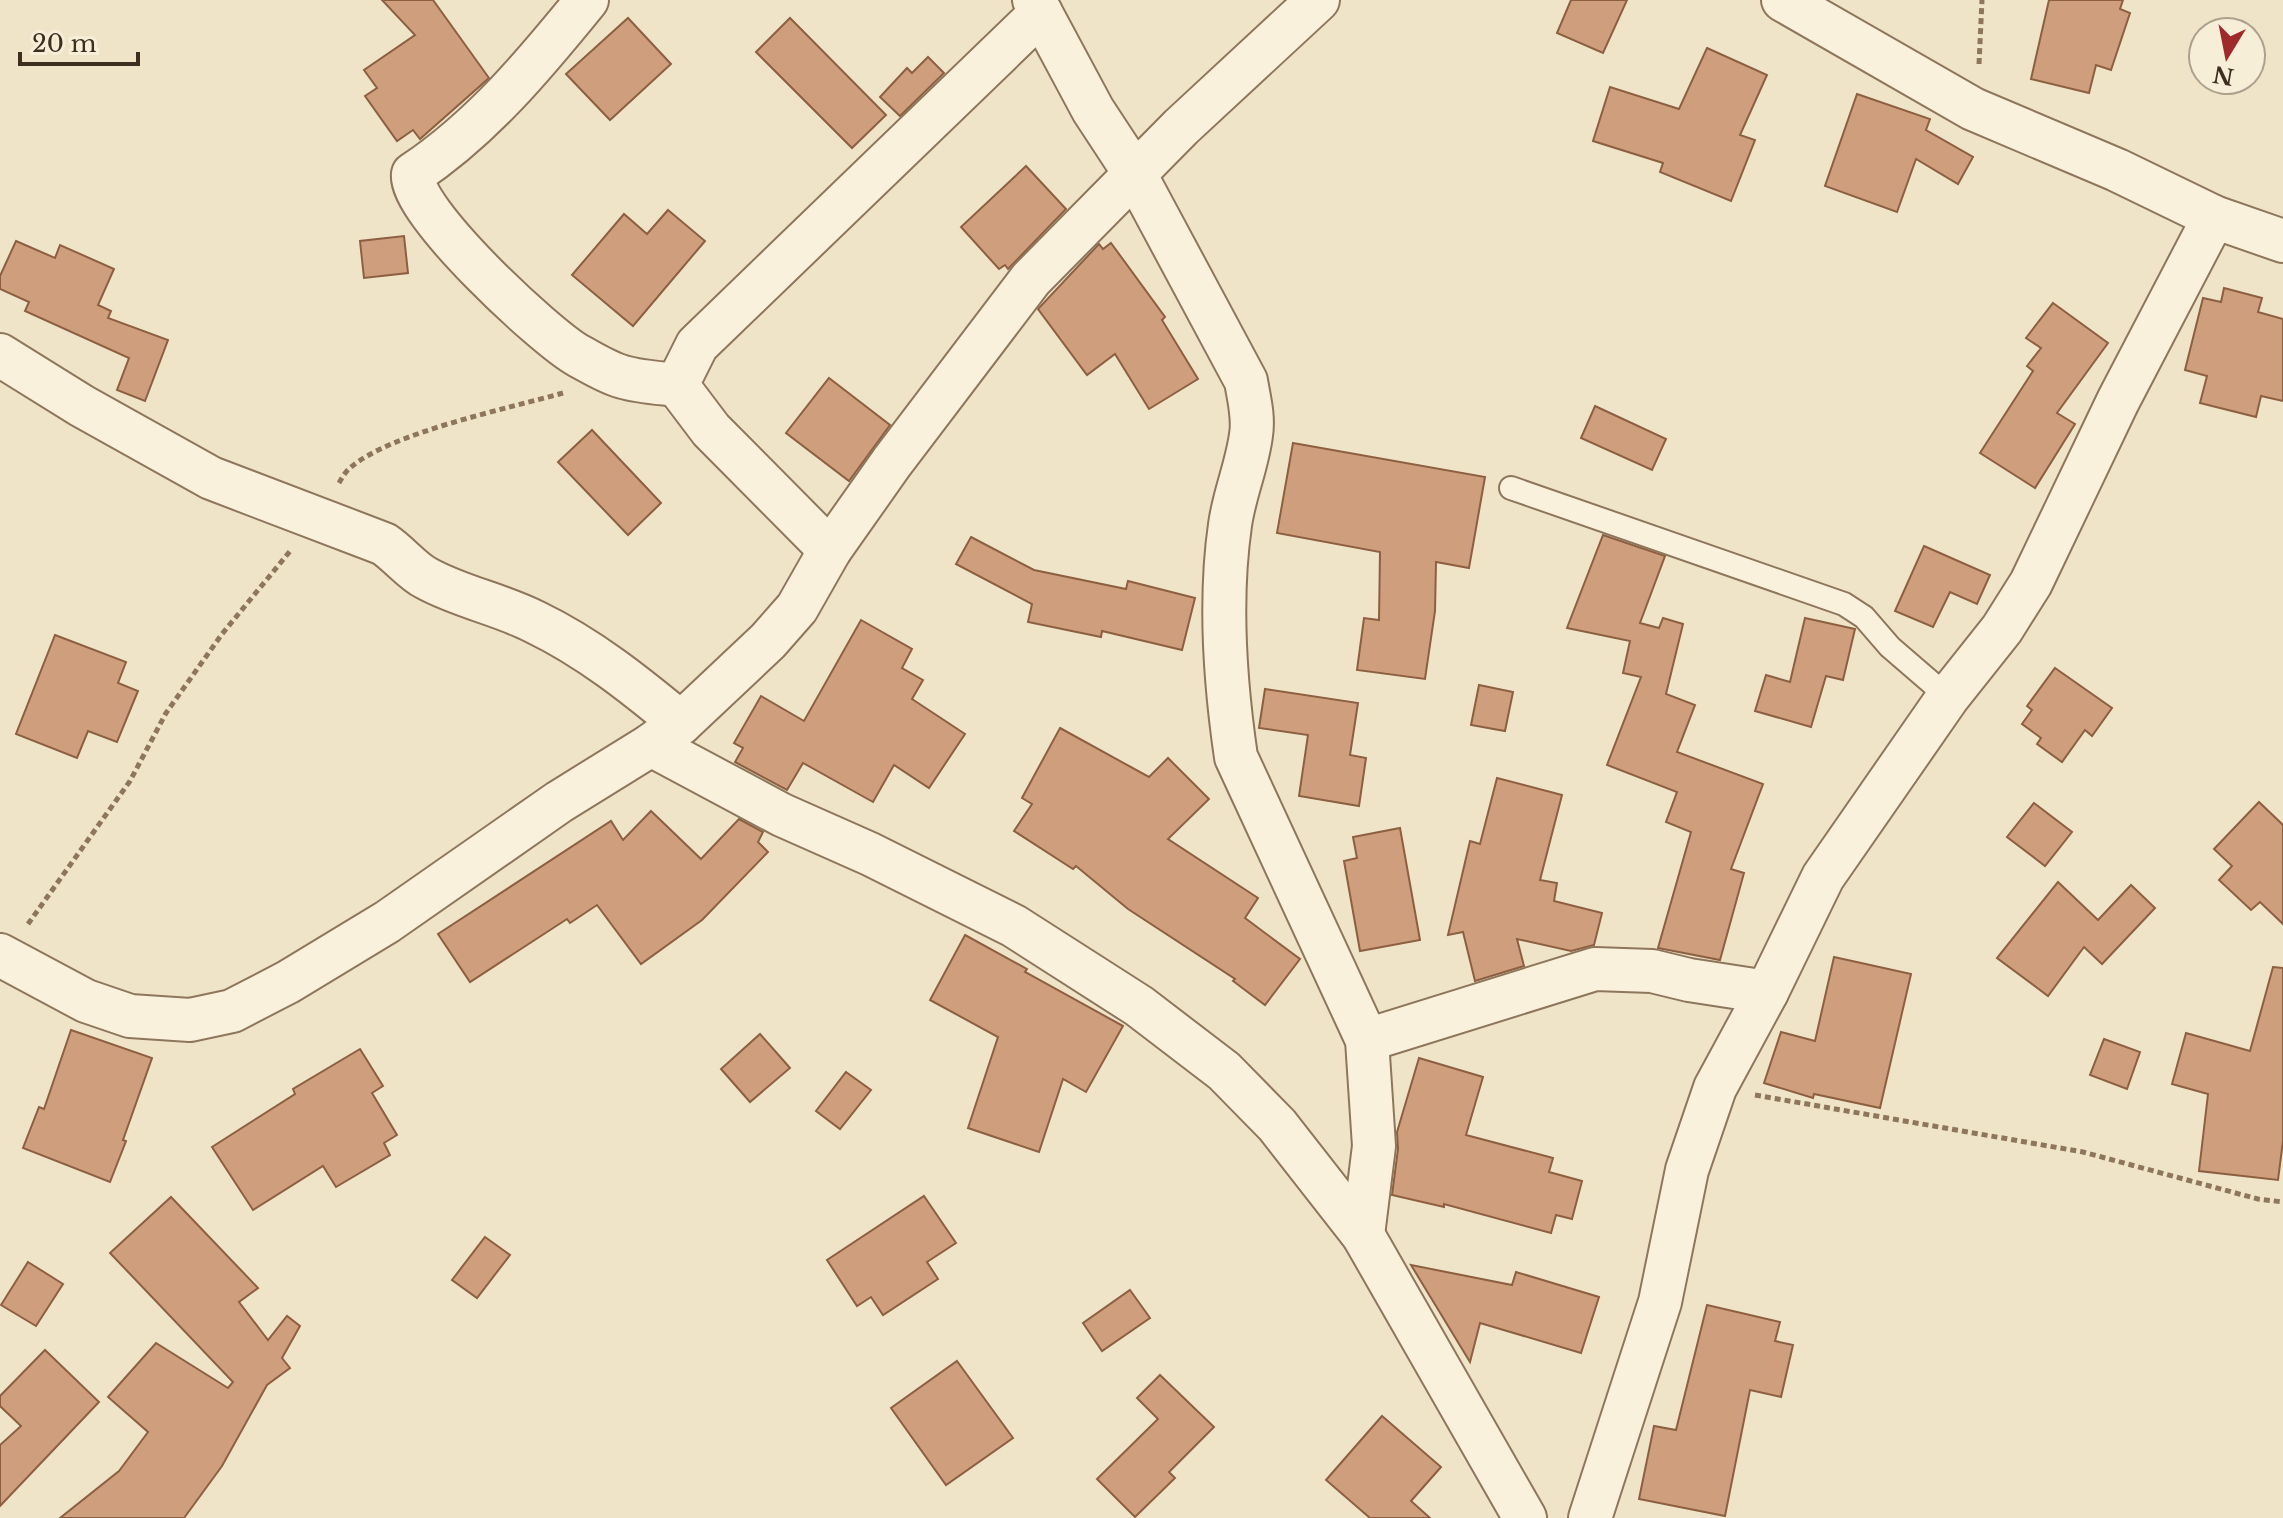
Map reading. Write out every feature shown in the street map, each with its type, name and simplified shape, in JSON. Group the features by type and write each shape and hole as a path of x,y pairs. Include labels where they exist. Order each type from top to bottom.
{"street":[{"path":"587,0 506,97 443,154 413,174 412,180 420,200 492,285 575,354 622,377 677,385 711,430 830,550"},
{"path":"2,956 86,1001 130,1016 190,1020 232,1011 288,982 387,922 559,802 666,734 768,641 797,608 830,550 892,462 1031,279 1181,127 1318,0"},
{"path":"1783,0 1973,109 2117,170 2214,217 2283,241"},
{"path":"677,385 697,345 1038,7 1093,110 1135,174 1246,381 1252,433 1230,523 1224,600 1236,757 1367,1040 1374,1146 1363,1235"},
{"path":"1590,1518 1660,1302 1687,1170 1715,1088 1767,992 1823,877 1948,697 2002,629 2031,583 2118,401 2214,217"},
{"path":"0,355 82,406 211,478 384,544 401,555 422,577 450,590 503,607 574,643 612,667 666,734 782,815 870,854 1014,926 1139,1006 1224,1071 1277,1125 1363,1235 1525,1518"},
{"path":"1367,1040 1595,969 1652,971 1767,992"}],"lane":[{"path":"1511,488 1844,604 1864,617 1890,647 1948,697"}],"path":[{"path":"1973,109 1982,42 1982,0"},
{"path":"2,956 130,781 166,713 222,634 332,524 337,485 348,469 395,443 445,426 622,377"},
{"path":"1715,1088 2083,1152 2258,1199 2283,1202"}],"building":[{"path":"382,0 433,0 489,78 420,139 413,130 397,141 365,96 377,88 364,70 415,35"},
{"path":"1571,0 1627,0 1603,53 1557,33"},
{"path":"2049,0 2123,0 2120,9 2130,13 2111,70 2096,65 2089,93 2031,79"},
{"path":"628,18 671,64 610,120 566,74"},
{"path":"790,18 886,115 852,148 756,52"},
{"path":"1707,48 1767,75 1740,135 1755,140 1731,201 1660,172 1663,163 1593,141 1610,87 1679,109"},
{"path":"928,57 944,73 900,116 880,97 907,68 912,73"},
{"path":"1857,94 1930,119 1926,130 1973,157 1958,184 1916,159 1897,212 1825,186"},
{"path":"1026,166 1066,209 1008,269 1005,265 999,269 961,227"},
{"path":"668,210 705,241 633,326 572,275 624,214 647,234"},
{"path":"404,236 408,273 364,278 360,241"},
{"path":"16,241 55,258 60,245 114,269 98,305 111,311 108,318 168,340 145,401 117,390 129,358 25,311 29,302 0,289 0,276"},
{"path":"1111,243 1165,317 1162,320 1198,379 1149,409 1115,354 1087,375 1038,309 1099,244 1103,249"},
{"path":"2224,288 2262,298 2258,312 2283,319 2283,401 2261,396 2256,417 2200,403 2207,376 2185,370 2203,298 2221,302"},
{"path":"2053,303 2108,343 2057,413 2075,424 2035,488 1980,453 2033,371 2027,366 2041,348 2026,338"},
{"path":"829,378 890,425 849,481 786,433"},
{"path":"1595,406 1666,439 1652,470 1581,438"},
{"path":"592,430 661,503 628,535 558,462"},
{"path":"1293,443 1485,477 1469,568 1436,562 1435,611 1425,679 1357,670 1364,618 1379,620 1380,552 1277,533"},
{"path":"1603,535 1665,556 1640,623 1659,628 1663,618 1683,624 1666,694 1695,705 1677,752 1763,784 1731,869 1744,873 1720,960 1658,948 1691,832 1666,822 1677,792 1607,765 1641,677 1623,673 1630,641 1567,628"},
{"path":"971,537 1034,570 1126,589 1128,581 1195,598 1182,650 1102,631 1101,637 1028,622 1032,604 956,564"},
{"path":"1924,546 1990,575 1977,604 1950,592 1933,627 1895,611"},
{"path":"1805,618 1855,629 1843,680 1826,676 1811,727 1755,711 1766,675 1790,682"},
{"path":"861,620 912,649 902,668 923,680 912,699 965,734 929,788 894,765 873,802 803,763 787,790 735,762 743,748 734,743 761,696 804,721"},
{"path":"55,635 126,662 118,683 138,691 117,742 88,731 77,758 16,734"},
{"path":"2055,668 2112,708 2092,736 2085,730 2062,762 2037,744 2041,738 2022,724 2032,710 2027,706"},
{"path":"1479,685 1513,692 1505,731 1471,725"},
{"path":"1265,689 1358,703 1350,755 1366,758 1359,806 1299,796 1308,735 1259,728"},
{"path":"1060,728 1149,777 1168,758 1209,799 1168,839 1258,898 1245,918 1300,959 1265,1005 1233,981 1235,979 1128,909 1076,866 1073,869 1014,831 1032,804 1022,798"},
{"path":"1497,778 1562,795 1540,880 1557,883 1554,901 1602,913 1594,945 1571,951 1517,939 1524,966 1475,981 1463,932 1448,935 1470,841 1480,844"},
{"path":"2259,802 2283,825 2283,924 2260,902 2251,910 2219,880 2232,866 2214,849"},
{"path":"2034,803 2072,832 2045,866 2007,837"},
{"path":"651,811 701,859 739,819 763,832 758,842 768,852 702,920 641,964 597,905 570,923 567,919 470,982 438,934 611,821 623,840"},
{"path":"1400,828 1420,940 1360,951 1344,861 1357,858 1353,837"},
{"path":"2058,882 2098,920 2131,885 2155,908 2102,964 2084,947 2048,996 1997,958"},
{"path":"965,935 1123,1026 1086,1092 1063,1079 1039,1152 968,1128 998,1037 930,1000"},
{"path":"1834,957 1911,974 1880,1108 1814,1094 1813,1098 1764,1083 1781,1032 1815,1041"},
{"path":"2273,967 2283,968 2283,1141 2278,1180 2199,1171 2208,1094 2172,1084 2186,1033 2250,1051"},
{"path":"71,1030 152,1058 110,1182 23,1148 39,1107 44,1109"},
{"path":"760,1034 790,1068 750,1102 721,1069"},
{"path":"2104,1039 2140,1052 2127,1089 2090,1075"},
{"path":"360,1049 383,1086 372,1093 397,1135 384,1143 390,1155 336,1187 323,1166 253,1210 212,1147 295,1094 293,1089"},
{"path":"1419,1058 1483,1077 1466,1135 1553,1158 1549,1172 1582,1181 1572,1219 1556,1215 1551,1233 1444,1204 1444,1207 1392,1195 1397,1132"},
{"path":"846,1072 871,1090 840,1129 816,1111"},
{"path":"924,1196 956,1243 927,1262 938,1279 883,1315 871,1297 857,1306 827,1260"},
{"path":"171,1197 258,1288 239,1302 268,1340 287,1316 300,1326 282,1358 290,1368 267,1385 222,1466 184,1518 60,1518 119,1471 148,1432 108,1397 156,1343 228,1388 233,1382 110,1253"},
{"path":"485,1237 510,1255 477,1298 452,1280"},
{"path":"28,1262 63,1284 36,1326 1,1305"},
{"path":"1411,1265 1512,1285 1516,1272 1599,1297 1581,1353 1480,1323 1470,1362"},
{"path":"1130,1290 1150,1318 1102,1351 1083,1323"},
{"path":"1707,1305 1780,1322 1775,1341 1793,1345 1781,1397 1750,1390 1725,1516 1639,1499 1654,1426 1676,1430"},
{"path":"45,1350 99,1402 0,1506 0,1445 21,1426 0,1406 0,1396"},
{"path":"957,1361 1013,1438 946,1485 891,1408"},
{"path":"1160,1375 1214,1427 1169,1472 1175,1478 1135,1517 1097,1479 1158,1419 1137,1398"},
{"path":"1382,1416 1441,1467 1411,1501 1430,1518 1370,1518 1326,1480"}]}
